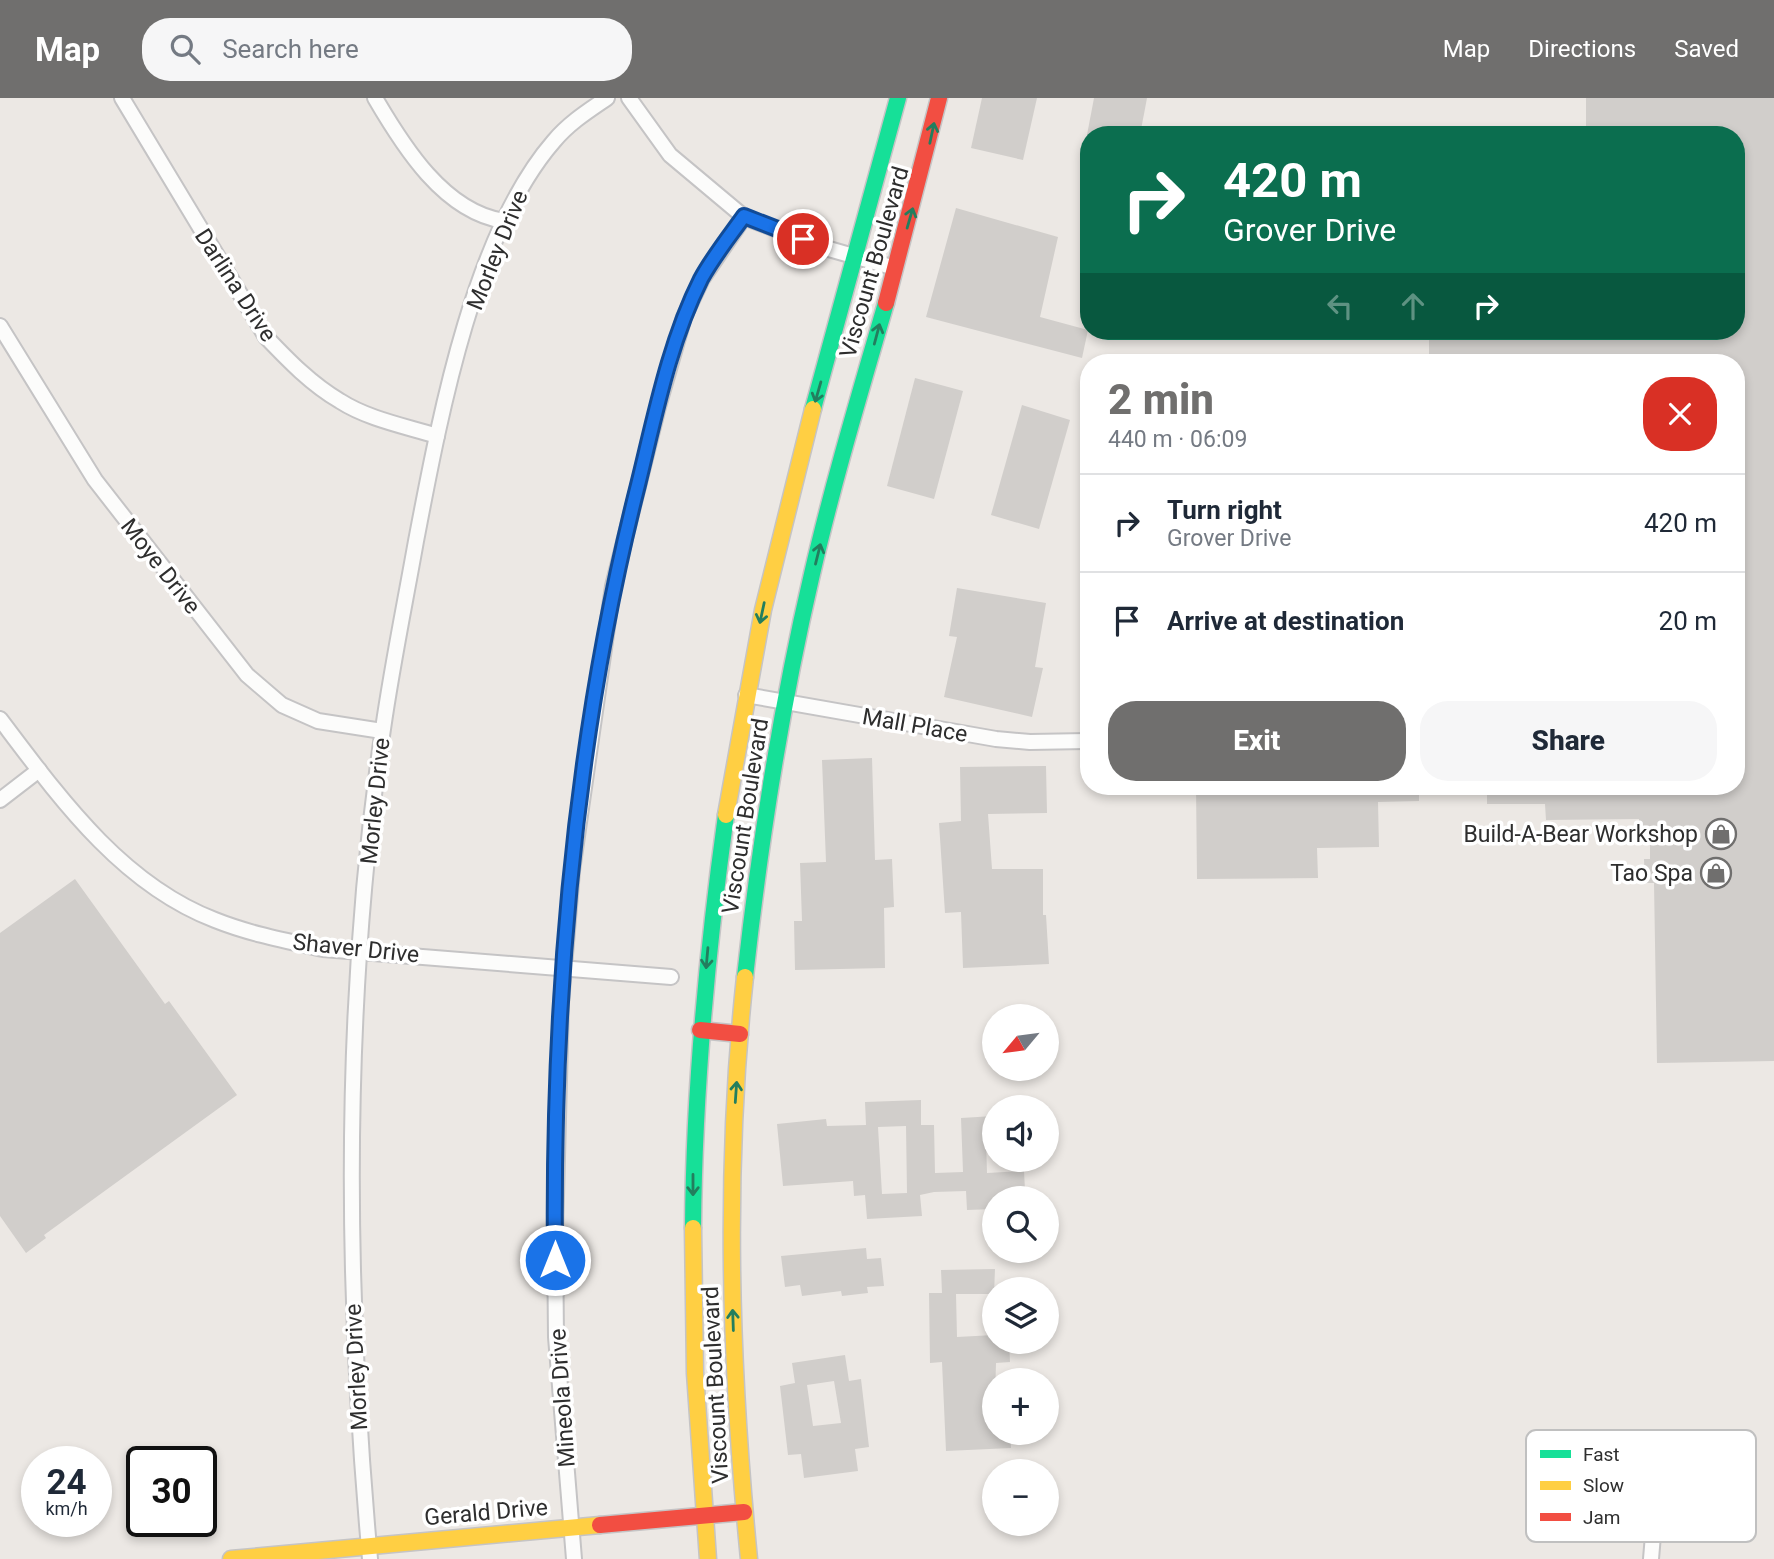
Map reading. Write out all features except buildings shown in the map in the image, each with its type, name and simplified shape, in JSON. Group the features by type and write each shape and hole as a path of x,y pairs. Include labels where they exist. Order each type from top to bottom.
{"main road":[{"name":"Viscount Boulevard","path":"708,1559 692,1272 693,1160 701,1030 714,892 746,695 784,521 858,256 898,98"},
{"name":"Viscount Boulevard","path":"749,1559 736,1428 732,1279 734,1124 754,891 773,765 818,551 924,168 939,98"},
{"path":"701,1030 740,1034"},
{"name":"Gerald Drive","path":"231,1559 370,1552 571,1528 744,1512"}],"street":[{"name":"Darlina Drive","path":"122,98 266,337 294,366 341,402 389,422 437,436"},
{"path":"375,98 410,152 433,180 477,212 504,221"},
{"name":"Morley Drive","path":"370,1552 352,1287 352,1130 361,950 382,731 437,436 479,285 510,205 554,140 571,123 607,98"},
{"path":"629,98 670,155 744,216 822,247 895,268"},
{"name":"Mineola Drive","path":"574,1559 556,1337 555,1222 563,966 581,797 613,586 657,407 684,317 702,279 744,216"},
{"name":"Moye Drive","path":"0,326 95,480 247,675 282,705 318,721 382,731"},
{"name":"Mall Place","path":"746,695 996,739 1030,742 1080,741"},
{"name":"Shaver Drive","path":"0,719 90,832 127,866 193,910 270,938 323,949 671,976"},
{"path":"0,800 38,770"}],"traffic: fast":[{"path":"813,409 898,98"},
{"path":"745,977 772,774 801,624 847,438 886,303"},
{"path":"693,1228 703,1021 726,815"}],"traffic: slow":[{"path":"726,815 763,610 813,409"},
{"path":"745,977 734,1122 732,1268 737,1414 749,1559"},
{"path":"693,1228 695,1373 708,1559"},
{"path":"231,1559 600,1525"}],"traffic: jam":[{"path":"886,303 939,98"},
{"path":"700,1030 740,1034"},
{"path":"600,1525 744,1512"}],"place":[{"name":"Build-A-Bear Workshop","path":"1721,834"},
{"name":"Tao Spa","path":"1716,873"}],"route":[{"path":"555,1260 563,966 581,797 613,586 670,359 684,317 702,279 744,216 803,239"}]}
